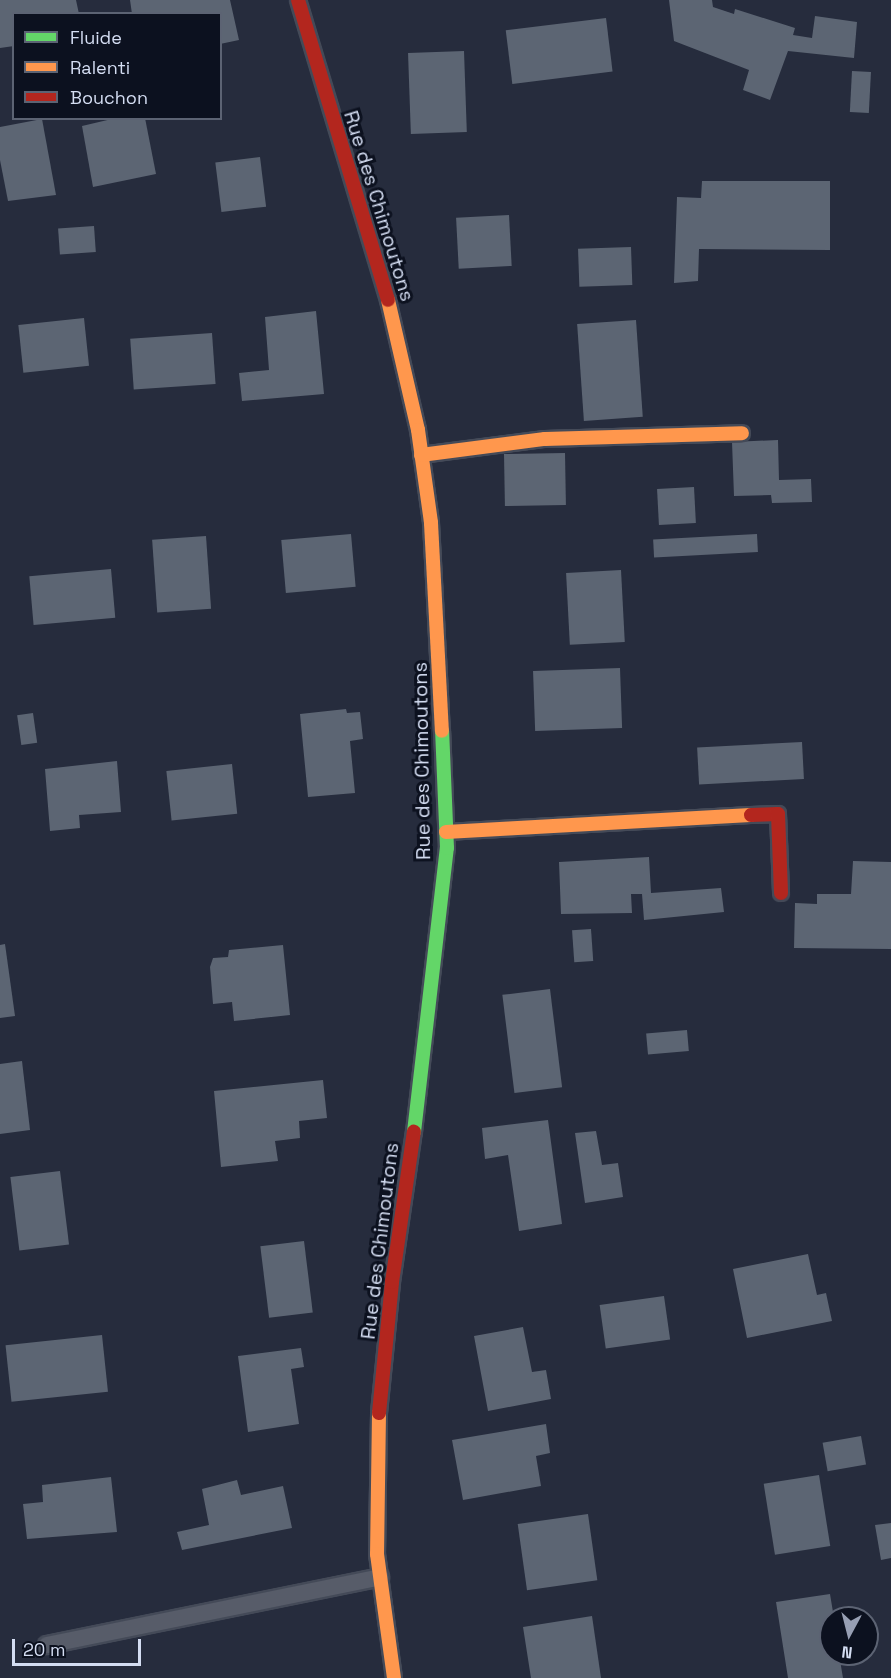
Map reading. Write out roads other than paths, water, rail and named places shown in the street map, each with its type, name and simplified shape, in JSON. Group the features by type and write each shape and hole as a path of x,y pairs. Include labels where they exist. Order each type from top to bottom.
{"main road":[{"name":"Rue des Chimoutons","path":"298,0 307,39 378,256 421,455 438,616 446,832 427,1035 392,1282 376,1445 380,1577 394,1678"},
{"path":"421,455 545,439 742,433"},
{"path":"446,832 778,814 781,893"}],"lane":[{"path":"48,1645 380,1577"}]}
